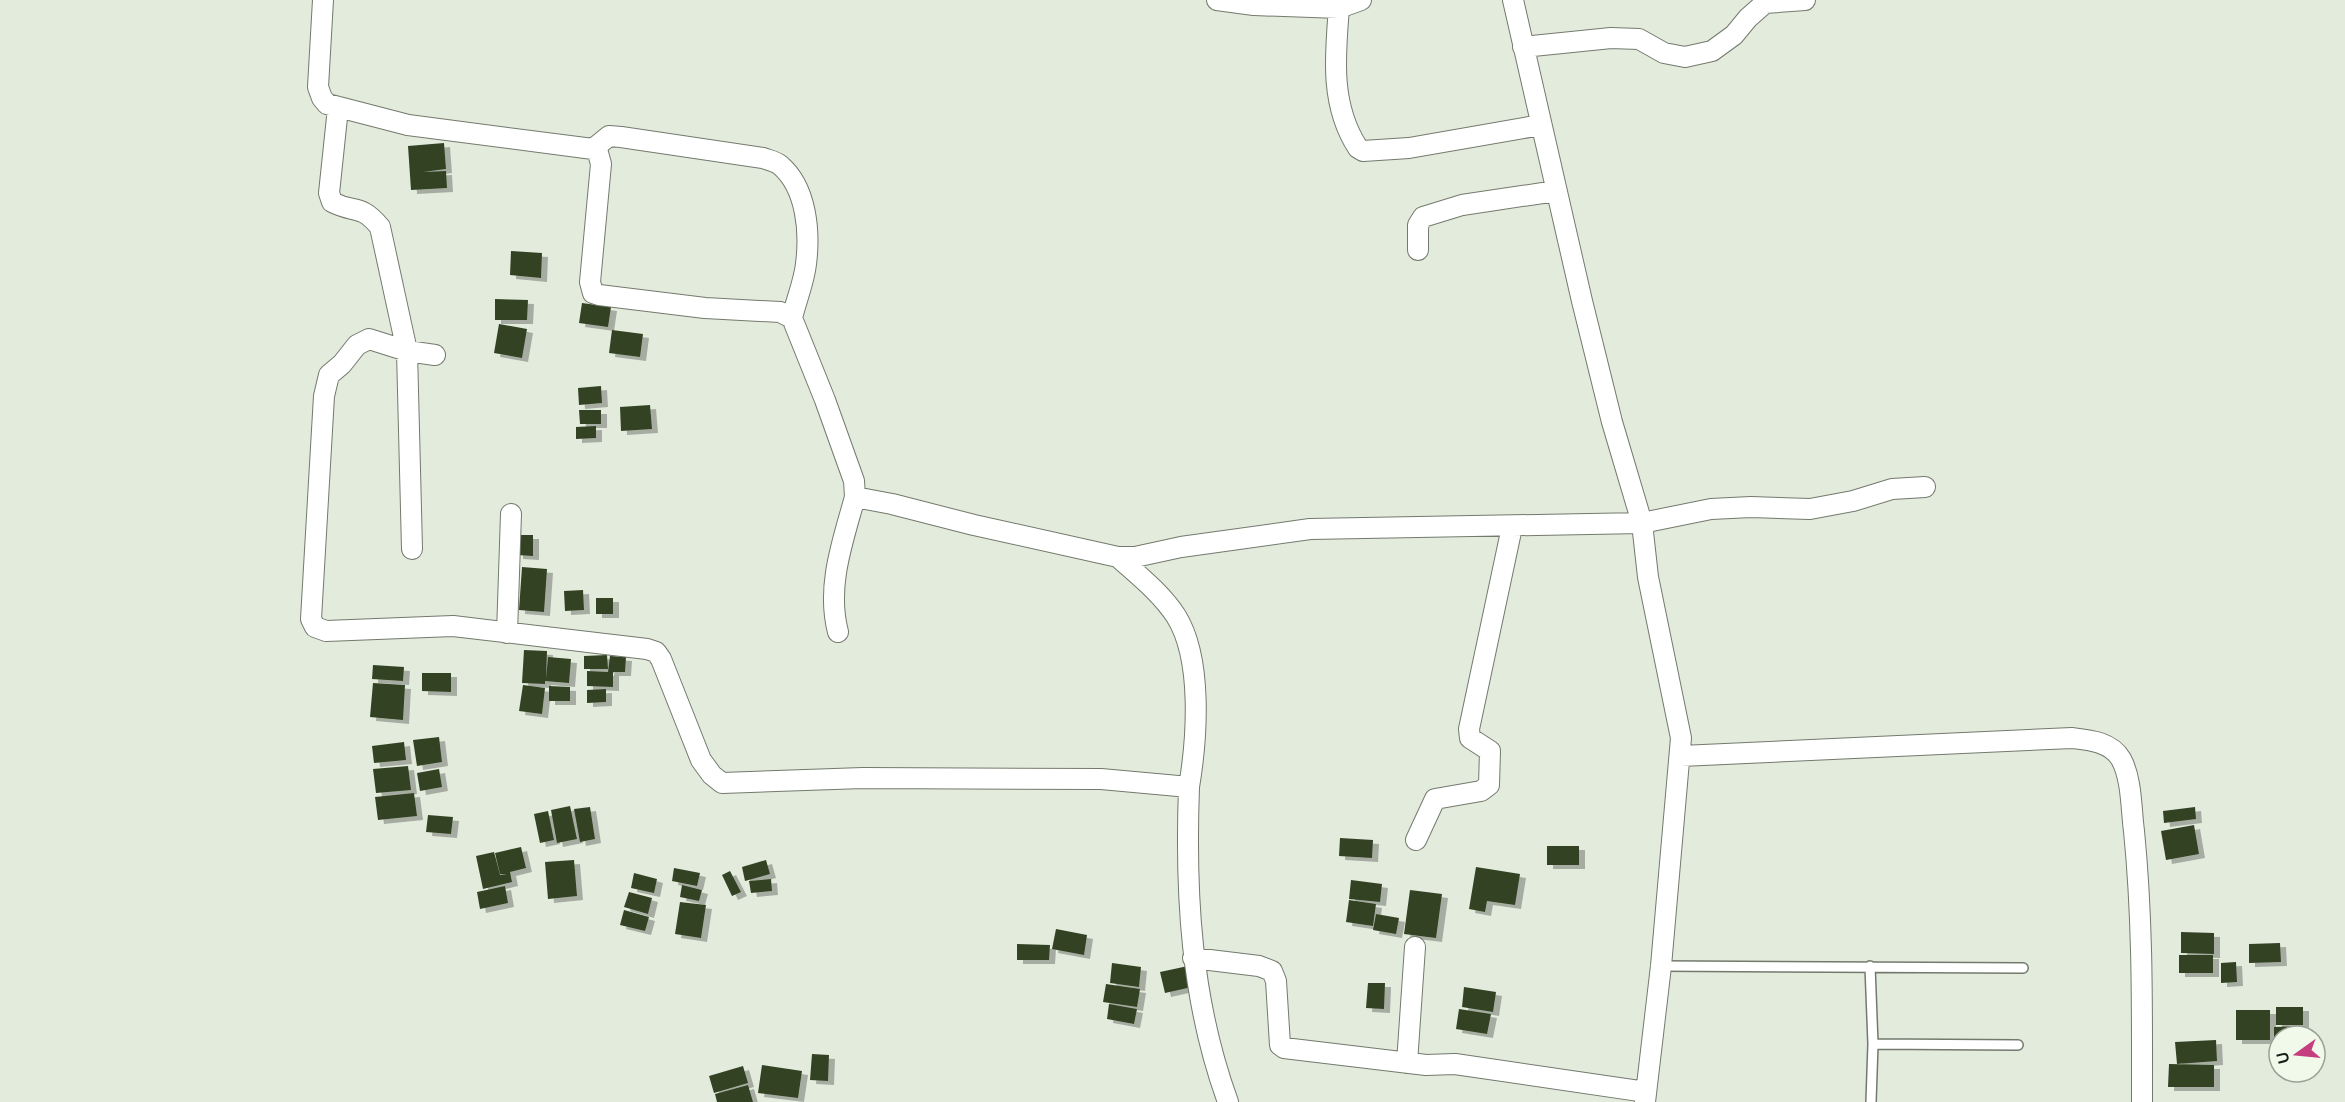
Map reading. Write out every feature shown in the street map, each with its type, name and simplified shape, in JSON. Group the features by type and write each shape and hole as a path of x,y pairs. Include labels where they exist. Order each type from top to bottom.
{"street":[{"path":"323,0 318,87 327,104 408,125 593,149 598,153 601,164 590,282 593,292 599,295 705,308 780,312 792,318"},
{"path":"1217,0 1254,5 1339,8 1361,0"},
{"path":"1193,958 1259,966 1272,971 1276,981 1280,1045 1284,1048 1426,1065 1455,1064 1646,1097 1661,966 1681,738 1648,578 1642,523 1610,411 1522,47 1513,0"},
{"path":"1522,47 1611,38 1639,39 1664,53 1685,57 1712,51 1734,35 1748,18 1766,3 1805,0"},
{"path":"1339,8 1336,45 1338,102 1358,148 1363,151 1409,148 1541,125"},
{"path":"338,108 329,193 332,202 342,207 362,210 371,216 380,227 407,351 412,549"},
{"path":"593,149 609,136 763,158 778,163 792,179 802,200 808,235 806,267 792,318 825,399 854,482 855,497 840,549 834,581 834,616 838,632"},
{"path":"1418,250 1418,225 1423,217 1462,206 1556,191"},
{"path":"435,355 407,351 369,339 357,345 342,364 329,375 324,396 311,619 315,627 326,631 453,626 647,649 656,652 661,659 702,760 712,776 722,783 863,778 1101,778 1189,787"},
{"path":"855,497 1118,557 1135,557 1181,547 1310,529 1642,523 1711,509 1751,507 1810,509 1853,501 1892,489 1925,487"},
{"path":"507,633 511,514"},
{"path":"1416,840 1435,799 1481,791 1489,785 1490,752 1470,738 1469,729 1512,527"},
{"path":"1118,557 1158,594 1176,616 1184,632 1191,659 1196,691 1194,756 1189,787 1189,906 1193,958 1208,1032 1228,1102"},
{"path":"1681,756 2072,738 2090,740 2111,748 2121,759 2126,774 2137,863 2142,931 2142,1102"},
{"path":"1407,1063 1415,947"}],"lane":[{"path":"1661,966 2023,968"},
{"path":"1870,966 1874,1044 1871,1102"},
{"path":"1874,1044 2018,1045"}],"building":[{"path":"444,143 446,169 423,172 446,171 447,188 411,190 408,146"},
{"path":"511,251 542,253 541,278 510,275"},
{"path":"495,299 528,300 527,320 495,320"},
{"path":"582,303 611,307 608,327 579,323"},
{"path":"499,324 527,329 522,358 494,353"},
{"path":"612,330 643,334 640,357 609,353"},
{"path":"601,386 602,403 579,405 578,388"},
{"path":"650,405 652,429 621,431 620,407"},
{"path":"579,410 601,410 601,424 580,424"},
{"path":"596,426 596,438 576,439 576,427"},
{"path":"517,535 533,535 533,556 517,555"},
{"path":"522,567 547,569 544,612 519,610"},
{"path":"583,590 584,610 565,611 564,591"},
{"path":"596,598 613,598 613,614 596,614"},
{"path":"524,650 547,651 546,679 548,657 571,659 569,683 545,681 545,684 522,683"},
{"path":"607,655 608,669 584,669 584,656"},
{"path":"610,656 626,657 625,672 613,672 613,687 587,686 587,671 608,672"},
{"path":"373,665 404,667 403,681 372,679"},
{"path":"422,673 451,673 451,692 422,691"},
{"path":"373,683 405,685 403,720 370,717"},
{"path":"523,685 545,688 542,714 519,711"},
{"path":"549,686 570,687 570,701 549,701"},
{"path":"606,689 606,702 587,703 587,690"},
{"path":"439,737 442,762 417,766 413,740"},
{"path":"404,742 406,760 374,763 372,746"},
{"path":"408,766 411,790 376,793 373,769"},
{"path":"439,769 442,787 420,791 417,773"},
{"path":"414,793 417,816 378,820 375,797"},
{"path":"570,806 577,839 557,843 551,810"},
{"path":"590,807 595,839 580,842 574,809"},
{"path":"2195,807 2196,819 2164,823 2163,811"},
{"path":"548,811 554,840 540,843 534,814"},
{"path":"428,815 453,817 451,834 426,832"},
{"path":"2194,825 2199,854 2166,860 2161,831"},
{"path":"1340,838 1373,840 1372,858 1339,856"},
{"path":"1547,846 1579,846 1579,865 1547,865"},
{"path":"521,847 526,868 510,872 512,882 483,889 476,856 494,852 500,875 507,874 500,874 495,853"},
{"path":"574,860 577,896 548,899 545,862"},
{"path":"766,860 770,874 745,881 742,867"},
{"path":"1476,867 1520,874 1515,905 1487,901 1485,912 1469,909"},
{"path":"674,868 700,873 697,886 672,881"},
{"path":"730,871 741,892 732,896 722,875"},
{"path":"634,873 657,879 654,893 631,888"},
{"path":"771,879 772,891 751,893 749,881"},
{"path":"1351,880 1382,884 1380,902 1349,899"},
{"path":"682,885 702,890 699,901 680,897"},
{"path":"505,886 508,903 480,909 477,892"},
{"path":"1410,890 1442,894 1436,938 1404,934"},
{"path":"629,892 652,898 648,914 624,907"},
{"path":"1349,900 1376,904 1373,926 1346,922"},
{"path":"680,902 706,905 701,938 675,934"},
{"path":"624,910 649,917 645,931 620,925"},
{"path":"1376,914 1399,918 1396,934 1373,930"},
{"path":"1056,929 1087,935 1084,955 1052,949"},
{"path":"2181,932 2214,933 2214,954 2181,953"},
{"path":"2280,943 2281,962 2249,963 2249,944"},
{"path":"1017,944 1050,945 1049,960 1017,960"},
{"path":"2179,955 2213,955 2213,973 2179,973"},
{"path":"2236,962 2237,982 2221,983 2221,963"},
{"path":"1112,963 1141,967 1139,987 1110,983"},
{"path":"1188,966 1192,987 1165,993 1160,972"},
{"path":"1368,983 1385,983 1384,1009 1366,1008"},
{"path":"1106,984 1140,989 1137,1007 1103,1002"},
{"path":"1464,987 1496,992 1493,1012 1462,1007"},
{"path":"1109,1004 1137,1009 1134,1024 1107,1019"},
{"path":"2276,1007 2303,1007 2303,1024 2276,1024"},
{"path":"1459,1009 1491,1014 1487,1034 1456,1029"},
{"path":"2236,1010 2270,1010 2267,1040 2236,1040"},
{"path":"2216,1040 2217,1061 2177,1064 2175,1042"},
{"path":"812,1054 829,1055 828,1081 810,1080"},
{"path":"2169,1064 2214,1065 2214,1087 2168,1087"},
{"path":"762,1065 802,1071 798,1098 758,1093"},
{"path":"743,1066 748,1083 714,1093 709,1076"},
{"path":"748,1085 753,1102 717,1102 715,1094"}]}
